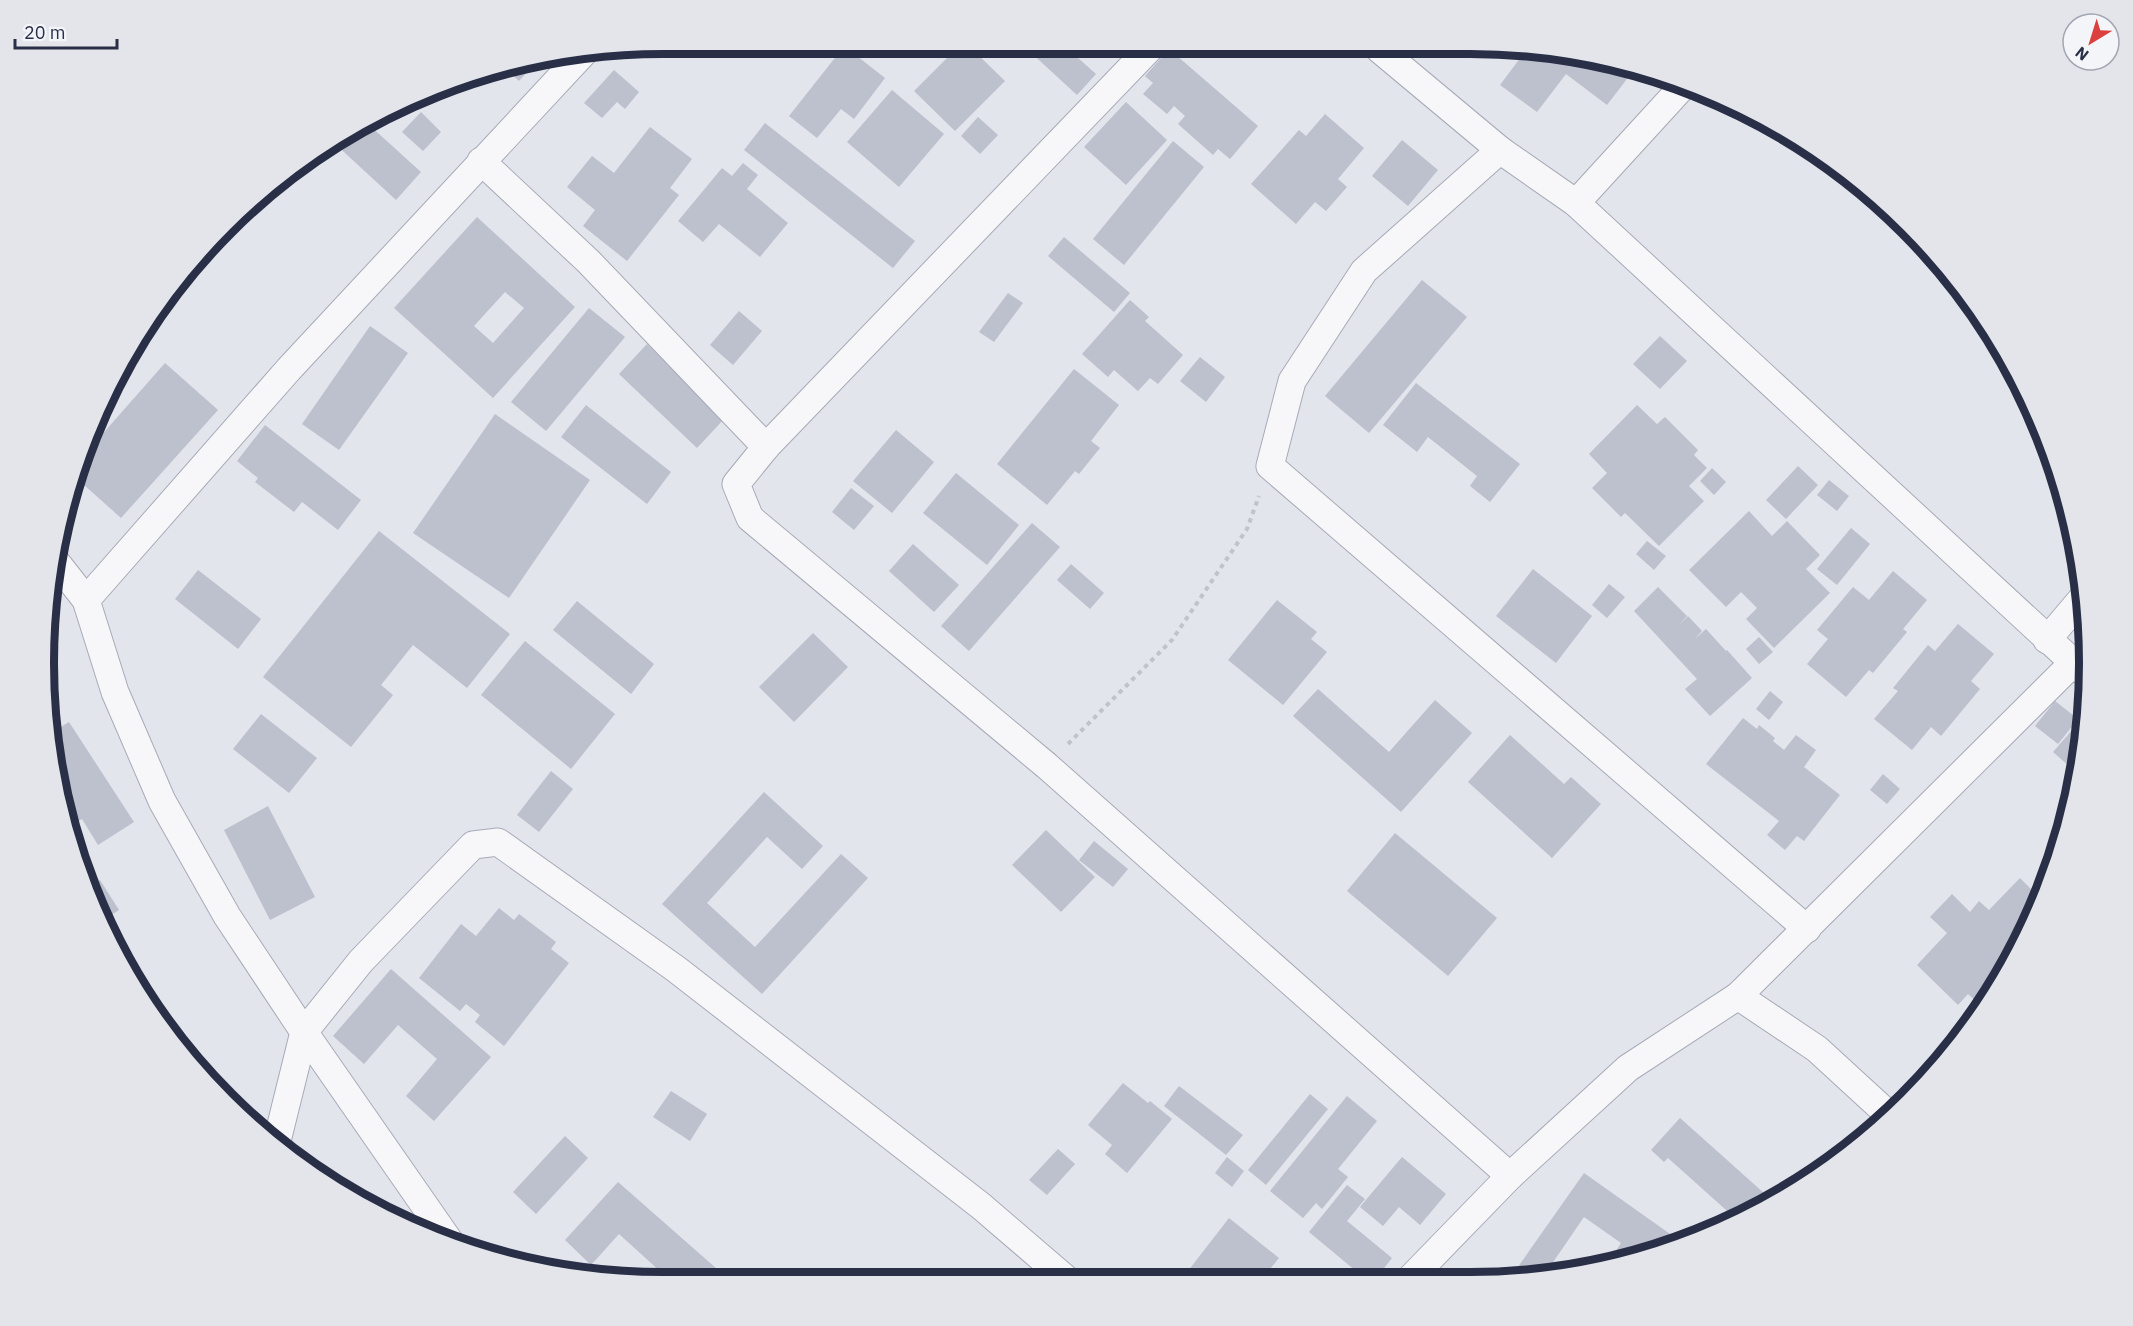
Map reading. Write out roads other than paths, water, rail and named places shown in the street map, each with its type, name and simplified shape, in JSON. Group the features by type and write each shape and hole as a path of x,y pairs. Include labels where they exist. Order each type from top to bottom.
{"street":[{"path":"1144,54 765,447 736,484 750,518 1047,766 1510,1176"},
{"path":"1385,54 1500,150 1576,203 2079,668"},
{"path":"86,600 289,369 576,60"},
{"path":"1576,203 1679,91"},
{"path":"1500,150 1364,271 1292,381 1270,466 1807,930"},
{"path":"481,161 588,261 765,447"},
{"path":"62,569 86,600 115,692 162,801 227,916 304,1032 442,1231"},
{"path":"2047,640 2076,605"},
{"path":"1416,1272 1510,1176 1628,1068 1738,996 2079,670"},
{"path":"278,1135 304,1032 361,961 473,845 498,842 676,969 981,1206 1058,1272"},
{"path":"1738,996 1817,1049 1884,1110"}]}
